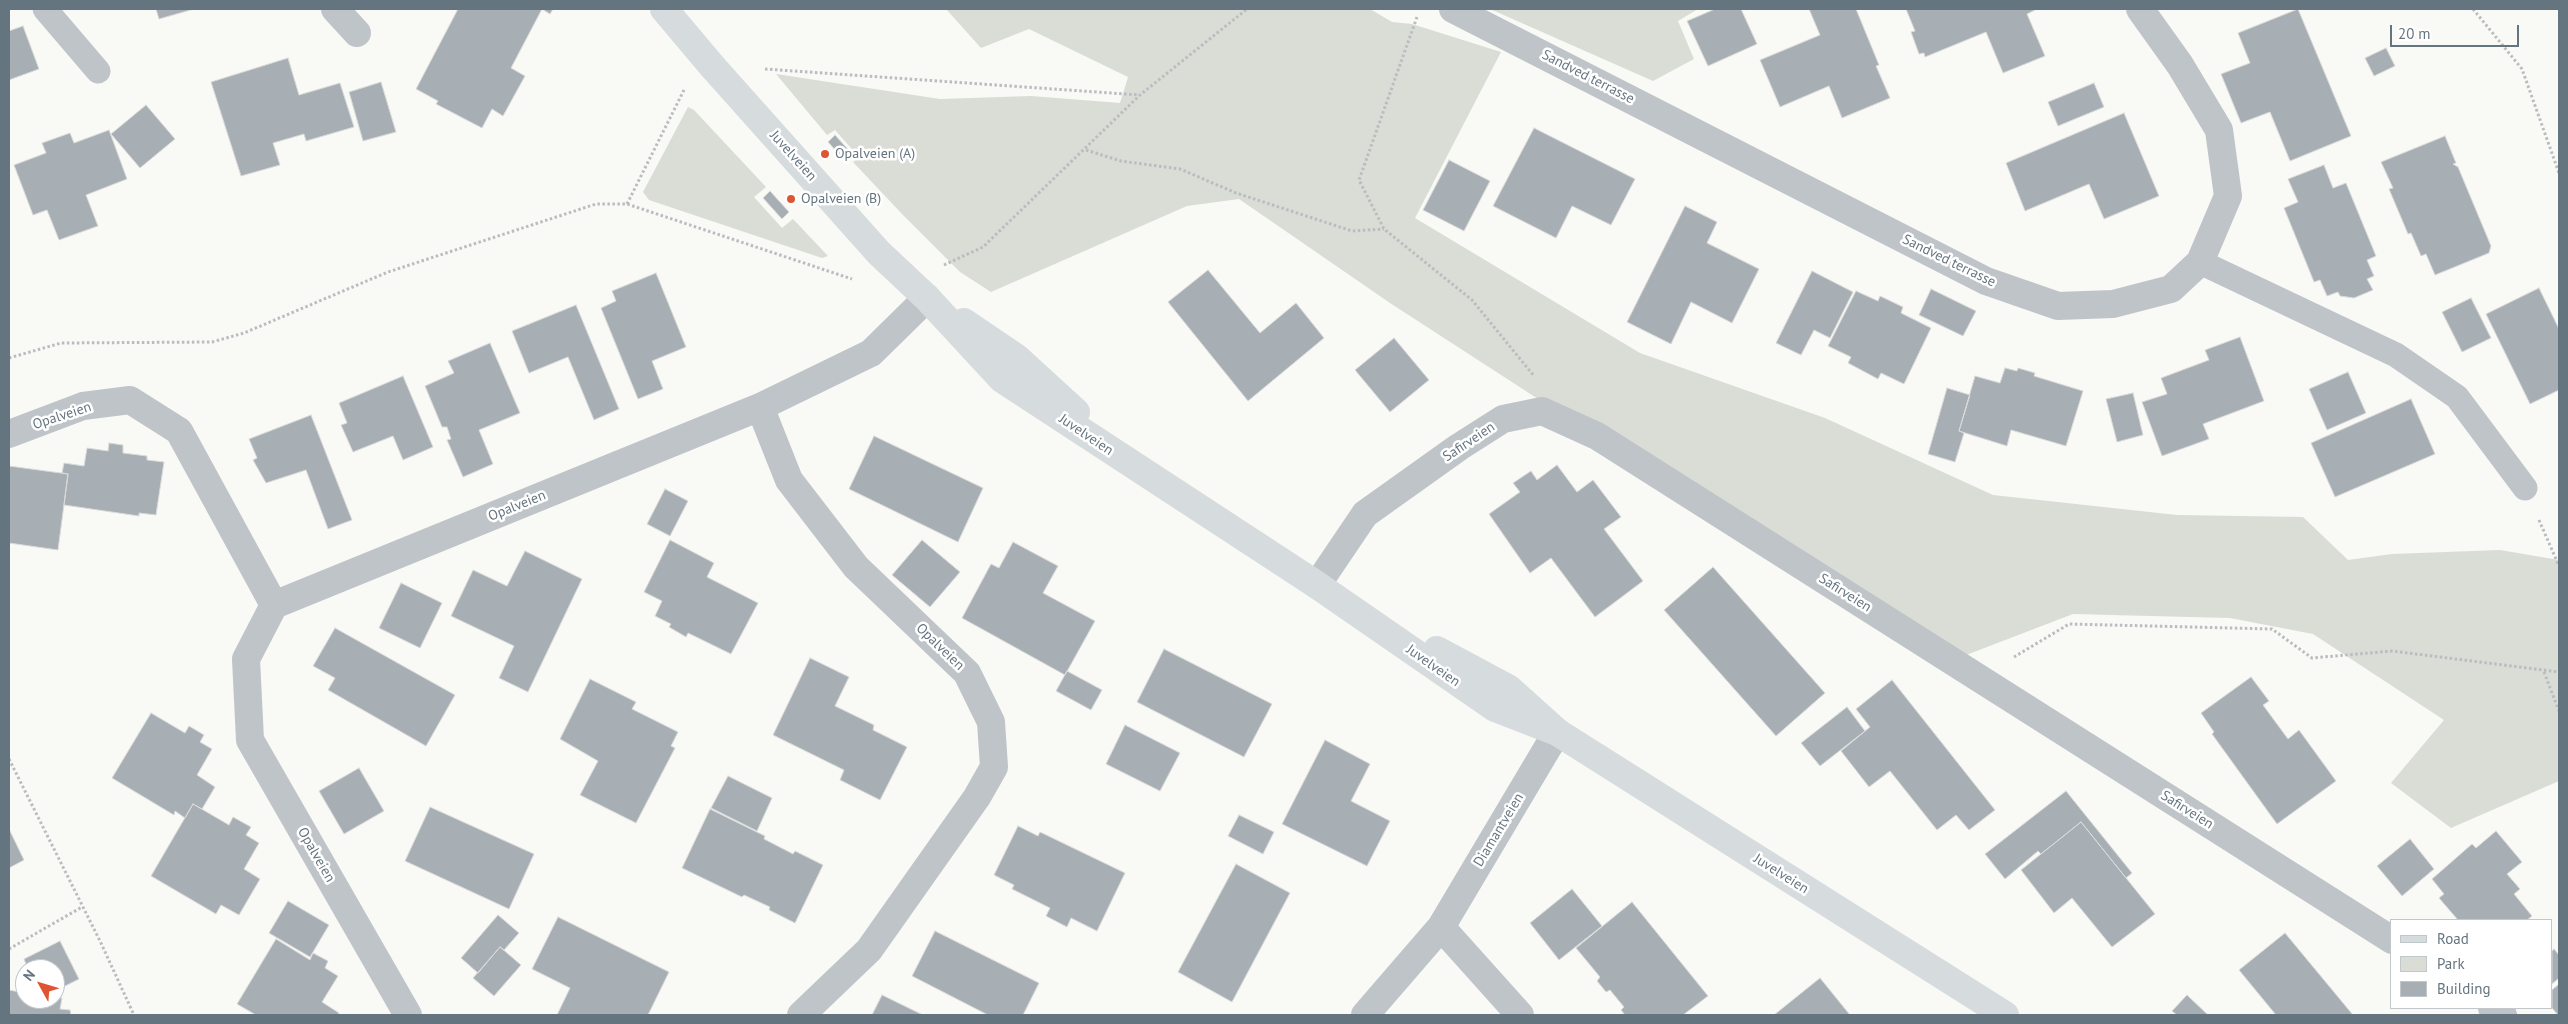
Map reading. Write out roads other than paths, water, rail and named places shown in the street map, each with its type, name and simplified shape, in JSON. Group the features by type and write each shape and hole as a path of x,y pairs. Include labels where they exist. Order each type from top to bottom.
{"street":[{"path":"335,9 357,33"},
{"name":"Juvelveien","path":"664,9 712,66 879,253 927,298 1017,358 1138,469 1317,585 1495,708 1557,732 2005,1015"},
{"name":"Sandved terrasse","path":"1453,9 1986,281 2058,306 2114,304 2170,289 2200,262 2228,196 2219,130 2180,65 2140,9"},
{"name":"Opalveien","path":"408,1015 250,740 246,658 274,605 760,407 871,353 927,298"},
{"name":"Opalveien","path":"9,434 83,406 130,400 179,431 274,605"},
{"name":"Opalveien","path":"760,407 789,480 856,567 967,673 991,722 994,767 977,798 868,950 800,1015"},
{"name":"Safirveien","path":"1317,585 1365,514 1459,447 1503,419 1542,412 1597,436 2390,939"},
{"name":"Diamantveien","path":"1365,1015 1441,927 1557,732"},
{"path":"1441,927 1520,1015"}],"lane":[{"path":"45,9 98,71"},
{"path":"2200,262 2396,355 2457,396 2525,488"}],"place":[{"name":"Opalveien (A)","path":"825,154"},
{"name":"Opalveien (B)","path":"791,199"}]}
